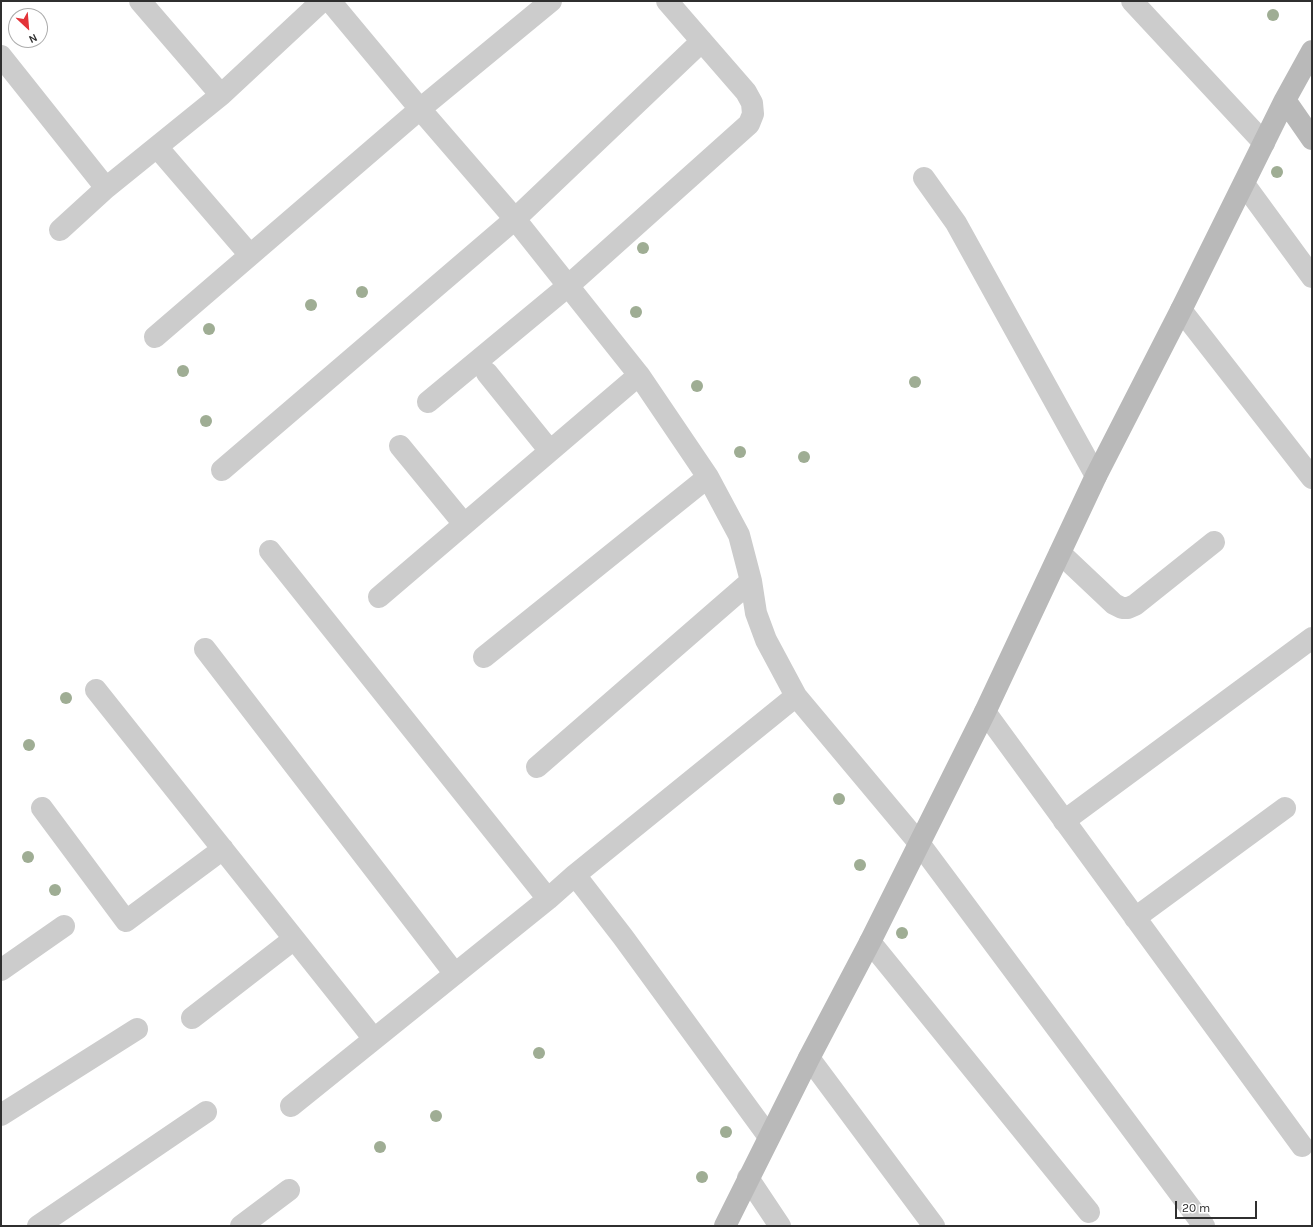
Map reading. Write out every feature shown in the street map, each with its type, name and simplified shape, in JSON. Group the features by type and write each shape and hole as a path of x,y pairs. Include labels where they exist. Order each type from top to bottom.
{"street":[{"path":"140,1 221,95"},
{"path":"60,230 106,188 221,95 322,1"},
{"path":"330,1 420,110 515,219 639,375 708,477 739,535 756,613 763,634 796,696 919,843 1204,1226"},
{"path":"155,337 420,110 551,1"},
{"path":"428,402 568,286 749,124 753,114 752,103 746,92 666,1"},
{"path":"1132,1 1264,143"},
{"path":"222,470 515,219 702,41"},
{"path":"725,1226 985,712 1096,476 1312,51"},
{"path":"1,56 106,188"},
{"path":"1286,100 1312,139"},
{"path":"157,147 250,255"},
{"path":"924,178 956,223 1096,476"},
{"path":"1244,184 1312,277"},
{"path":"1181,310 1312,478"},
{"path":"487,374 550,451"},
{"path":"378,597 639,375"},
{"path":"400,446 464,524"},
{"path":"484,657 708,477"},
{"path":"1060,553 1114,604 1122,608 1128,608 1135,605 1214,542"},
{"path":"270,551 548,899"},
{"path":"537,767 750,581"},
{"path":"1064,821 1312,638"},
{"path":"205,649 455,974"},
{"path":"96,690 374,1039"},
{"path":"291,1106 548,899 575,875 796,696"},
{"path":"985,712 1302,1146"},
{"path":"42,808 126,921 223,849"},
{"path":"1135,918 1285,808"},
{"path":"575,875 623,937 769,1137"},
{"path":"1,970 64,926"},
{"path":"192,1018 294,938"},
{"path":"870,942 1089,1212"},
{"path":"1,1115 137,1029"},
{"path":"809,1058 934,1226"},
{"path":"38,1226 206,1112"},
{"path":"748,1178 780,1226"},
{"path":"241,1226 288,1190"}]}
